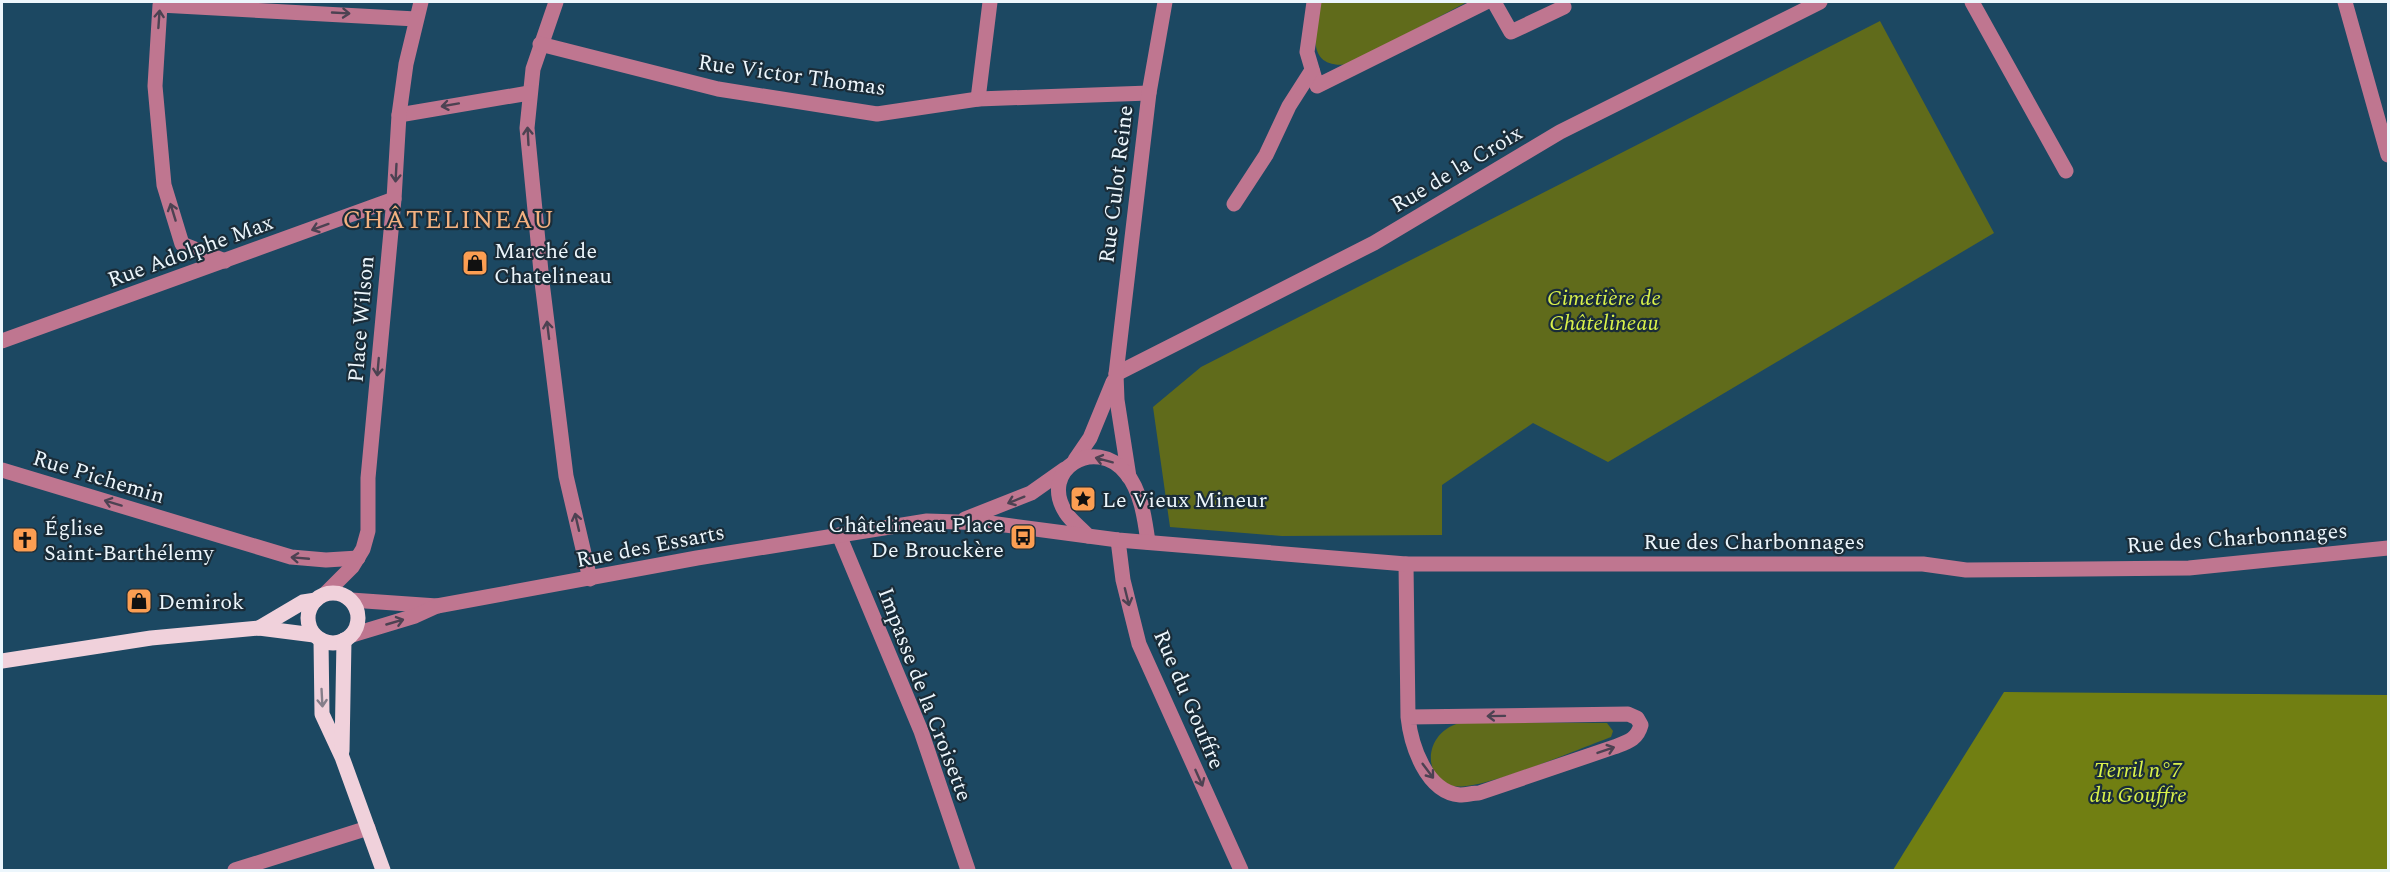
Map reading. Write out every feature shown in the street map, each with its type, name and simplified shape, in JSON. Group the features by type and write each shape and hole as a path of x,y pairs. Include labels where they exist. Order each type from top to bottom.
{"main road":[{"path":"259,628 303,602 321,596 341,594 351,600 357,614 348,638 342,757"},
{"path":"321,596 309,611 309,619 317,637 322,714 342,757 383,870"},
{"path":"2,661 151,638 259,628 336,642 348,638"}],"street":[{"name":"Place Wilson","path":"321,596 358,558 368,531 368,478 394,200 399,115 406,64 421,2"},
{"path":"556,2 540,45 529,93 529,167 566,476 590,579"},
{"path":"978,99 990,2"},
{"name":"Rue Culot Reine","path":"1116,374 1149,93 1165,2"},
{"path":"1314,2 1307,52 1317,86 1486,2"},
{"path":"1494,2 1511,32 1564,7"},
{"name":"Rue de la Croix","path":"1116,374 1374,243 1560,132 1820,2"},
{"path":"1972,2 2066,171"},
{"path":"2345,2 2388,155"},
{"path":"225,261 182,244 164,185 155,86 160,5 416,19"},
{"name":"Rue Victor Thomas","path":"540,45 718,89 877,114 978,99 1149,93"},
{"path":"1234,204 1266,155 1289,106 1312,70"},
{"path":"399,115 529,93"},
{"name":"Rue Adolphe Max","path":"2,341 394,200"},
{"path":"1088,536 1063,508 1060,478 1098,420 1116,374"},
{"path":"1116,374 1117,400 1129,477 1146,525 1148,542"},
{"path":"960,522 1030,494 1070,464 1085,457 1105,459 1120,466 1129,477"},
{"name":"Rue Pichemin","path":"2,470 291,558 326,560 358,558"},
{"name":"Rue des Essarts","path":"348,638 415,616 437,606 697,558 927,521 990,523 1088,536"},
{"name":"Impasse de la Croisette","path":"839,535 921,731 968,870"},
{"name":"Rue des Charbonnages","path":"1088,536 1406,564 1923,564 1966,570 2189,568 2388,548"},
{"name":"Rue du Gouffre","path":"1118,540 1123,580 1139,644 1241,870"},
{"path":"1406,564 1408,717 1410,738 1422,764 1436,782 1448,792 1461,795 1479,793 1631,741 1641,725 1637,718 1628,714 1408,717"},
{"path":"351,600 437,606"},
{"path":"235,870 368,828"}],"green space":[{"path":"1320,2 1467,2 1350,64 1335,64 1325,61 1319,55 1316,46 1316,24"},
{"name":"Cimetière de Châtelineau","path":"1880,21 1994,233 1608,462 1533,423 1442,485 1442,535 1282,536 1170,527 1153,407 1201,367"},
{"name":"Terril n°7 du Gouffre","path":"2004,692 2388,695 2388,870 1893,870"},
{"path":"1464,722 1607,723 1613,731 1611,737 1507,776 1466,786 1453,786 1442,781 1435,774 1431,764 1431,754 1434,743 1441,734 1451,726"}],"place":[{"name":"Marché de Chatelineau","path":"475,263"},
{"name":"Le Vieux Mineur","path":"1083,499"},
{"name":"Châtelineau Place De Brouckère","path":"1023,537"},
{"name":"Église Saint-Barthélemy","path":"25,540"},
{"name":"Demirok","path":"139,601"}],"district":[{"name":"CHÂTELINEAU","path":"449,219"}]}
